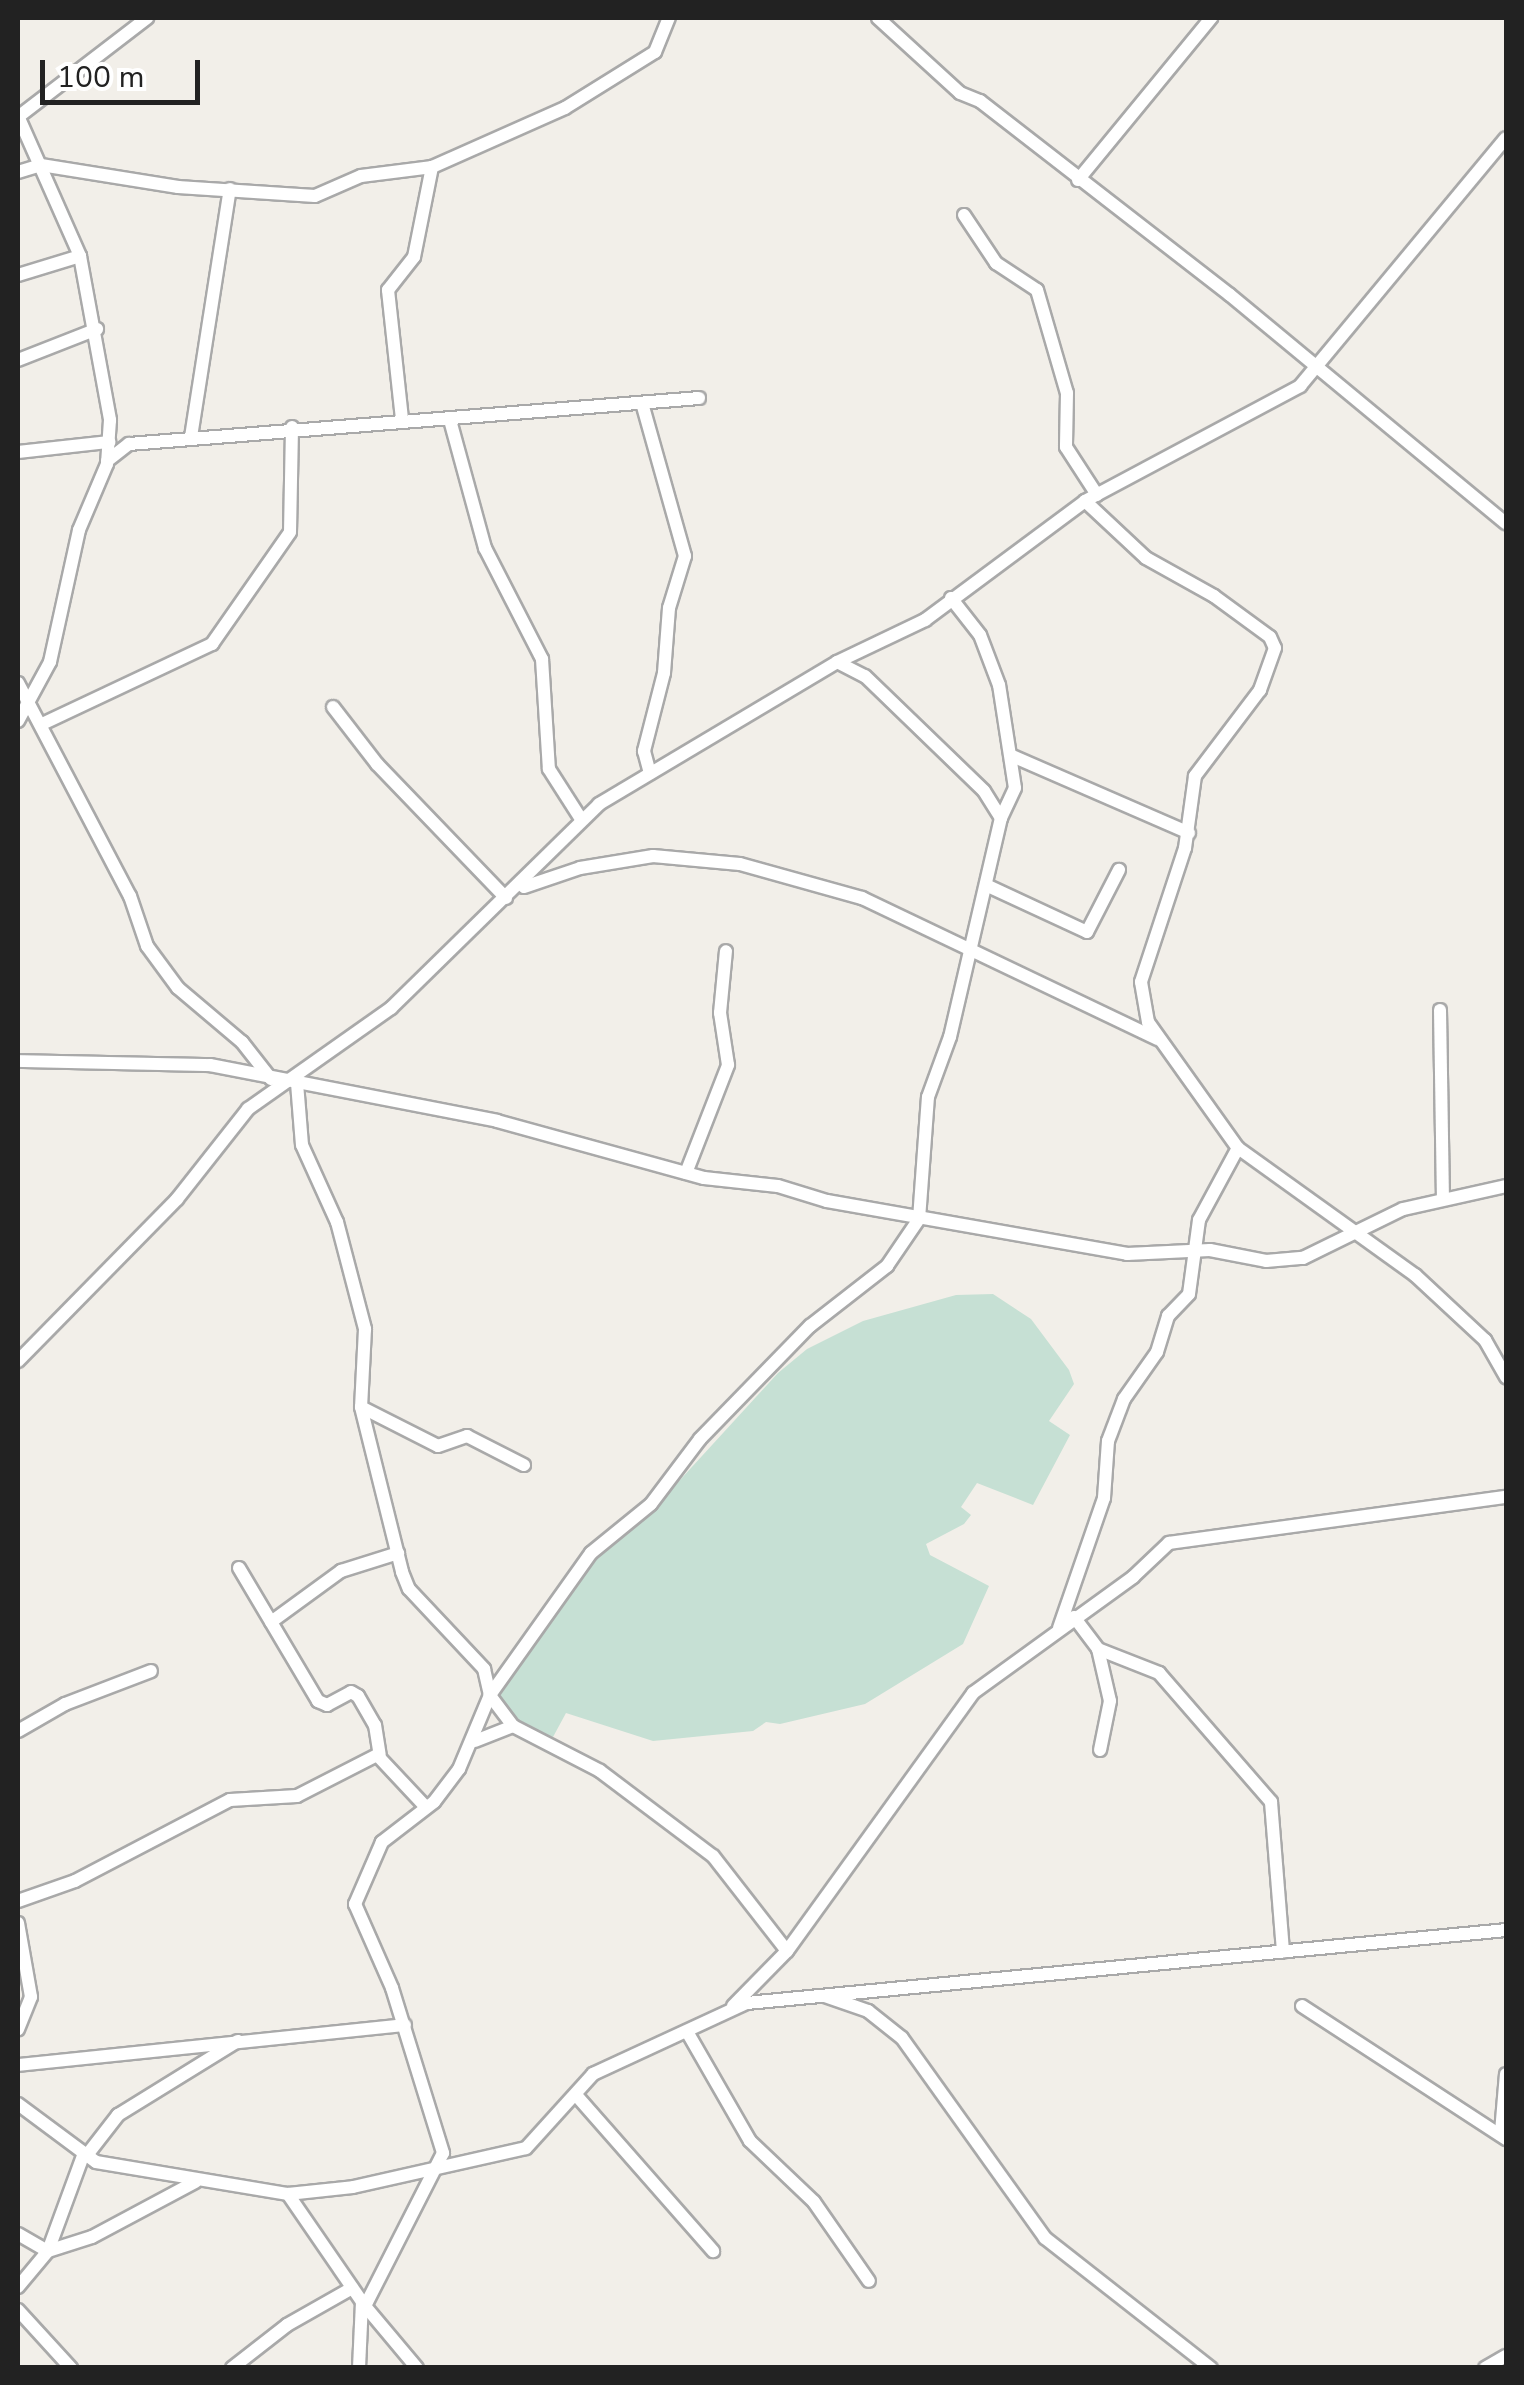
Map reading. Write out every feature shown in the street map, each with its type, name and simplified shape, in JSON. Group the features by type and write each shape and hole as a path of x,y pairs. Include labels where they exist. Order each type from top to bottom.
{"street":[{"path":"18,721 50,662 79,530 107,461 109,438 96,328 80,256 18,116 147,18"},
{"path":"18,172 40,166 230,190 315,196 361,176 432,167 565,108 655,52 669,18"},
{"path":"878,18 960,93 980,101 1319,369 1506,523"},
{"path":"1078,180 1211,18"},
{"path":"18,1361 177,1199 248,1108 292,1083 391,1008 582,819 837,662 924,620 1091,498 1196,437 1284,396 1319,369 1506,138"},
{"path":"402,419 388,290 414,257 432,167"},
{"path":"192,437 230,190"},
{"path":"964,215 996,263 1037,290 1067,393 1066,447 1091,498 1146,558 1214,596 1270,637 1275,648 1260,690 1195,776 1189,833 1140,982 1148,1022 1238,1148 1414,1275 1485,1340 1506,1377"},
{"path":"18,275 80,256"},
{"path":"18,360 96,328"},
{"path":"18,452 109,438 129,444 292,426 450,420 700,398"},
{"path":"642,403 686,556 669,608 664,673 644,751 650,774"},
{"path":"450,420 485,548 542,659 550,769 582,819"},
{"path":"42,724 212,644 290,532 292,426"},
{"path":"107,461 129,444"},
{"path":"358,2368 364,2306 440,2167 441,2139 405,2025 355,1904 382,1842 424,1804 446,1790 475,1740 490,1695 591,1553 650,1504 700,1438 810,1326 887,1266 918,1219 928,1097 950,1038 1001,818 1014,788 1002,698 980,634 951,598"},
{"path":"837,662 866,676 984,792 1001,818"},
{"path":"18,682 130,896 147,946 191,1001 242,1042 272,1079"},
{"path":"333,707 377,764 509,895"},
{"path":"1012,756 1189,833"},
{"path":"509,895 610,862 701,857 846,892 1165,1043"},
{"path":"988,886 1087,932 1119,870"},
{"path":"686,1173 728,1065 720,1013 726,951"},
{"path":"1440,1010 1442,1198"},
{"path":"18,1061 174,1060 534,1130 686,1173 778,1186 918,1219 1127,1254 1194,1250 1288,1260 1442,1198 1506,1186"},
{"path":"292,1083 302,1144 338,1222 365,1330 361,1407 409,1589 484,1668 490,1695 513,1726 600,1771 713,1856 788,1951"},
{"path":"1058,1628 1104,1498 1108,1441 1124,1398 1157,1352 1168,1316 1189,1294 1205,1204 1238,1148"},
{"path":"361,1407 438,1446 467,1436 524,1465"},
{"path":"18,2104 86,2154 195,2182 286,2194 440,2167 534,2144 603,2068 689,2034 731,2008 788,1951 965,1703 1176,1539 1466,1507 1506,1496"},
{"path":"271,1622 341,1571 398,1552"},
{"path":"239,1568 321,1704 351,1692 358,1696 380,1755 424,1804"},
{"path":"1074,1618 1098,1648 1110,1701 1100,1750"},
{"path":"1098,1648 1160,1673 1271,1802 1283,1952"},
{"path":"18,1732 65,1704 151,1671"},
{"path":"475,1740 513,1726"},
{"path":"18,1901 75,1882 230,1800 297,1796 380,1755"},
{"path":"18,1923 31,1996 18,2029"},
{"path":"731,2008 818,1994 1506,1930"},
{"path":"818,1994 868,2010 902,2038 1044,2238 1211,2368"},
{"path":"1302,2006 1504,2136"},
{"path":"18,2065 245,2037 405,2025"},
{"path":"689,2034 750,2141 814,2202 869,2280"},
{"path":"18,2287 48,2251 86,2154 118,2115 245,2037"},
{"path":"1504,2136 1506,2074"},
{"path":"576,2095 714,2251"},
{"path":"18,2234 48,2251 92,2236 195,2182"},
{"path":"286,2194 364,2306"},
{"path":"286,2194 364,2306 418,2368"},
{"path":"232,2368 287,2325 352,2288"},
{"path":"18,2310 71,2368"},
{"path":"1485,2368 1506,2356"}],"green space":[{"path":"993,1294 1031,1319 1069,1370 1074,1384 1049,1421 1070,1435 1033,1505 977,1483 961,1507 971,1515 964,1524 926,1544 930,1555 989,1586 963,1644 865,1704 780,1724 766,1722 753,1731 653,1741 566,1713 553,1737 525,1726 498,1703 495,1690 618,1532 669,1492 778,1373 807,1349 863,1321 956,1295"}]}
